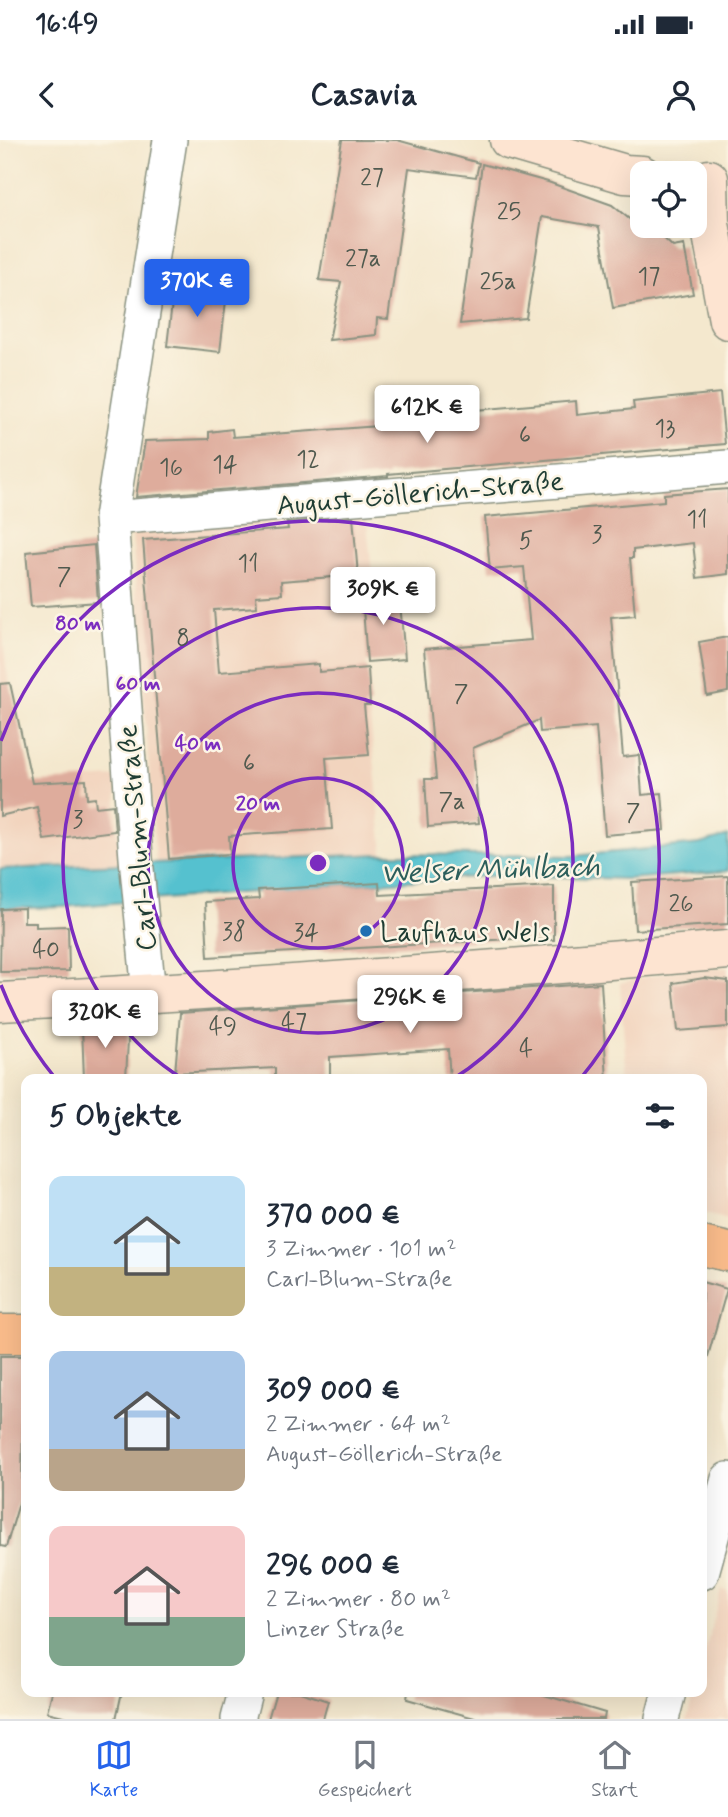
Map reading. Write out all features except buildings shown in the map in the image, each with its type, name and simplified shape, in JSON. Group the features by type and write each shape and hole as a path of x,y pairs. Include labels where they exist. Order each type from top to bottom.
{"main road":[{"path":"707,1247 728,1252"},
{"path":"0,1334 21,1335"}],"street":[{"name":"Carl-Blum-Straße","path":"149,994 111,518 170,140"},
{"path":"509,140 630,174"},
{"path":"715,172 710,224 728,320"},
{"name":"August-Göllerich-Straße","path":"111,518 728,467"},
{"path":"0,1002 149,994 728,950"},
{"path":"707,1555 728,1479"},
{"path":"239,1719 244,1697"},
{"path":"662,1719 668,1697"}],"shaded area":[{"path":"366,514 374,594 362,596 383,854 156,863 132,532"},
{"path":"0,604 6,667 32,782 116,777 119,875 0,879"},
{"path":"686,968 728,968 728,1219 707,1213 707,1074 627,1074 620,983"},
{"path":"721,1589 728,1591 728,1719 687,1719 693,1697 707,1697 707,1644"}],"water":[{"name":"Welser Mühlbach","path":"728,836 728,871 627,879 507,875 62,907 0,909 0,869 383,854 573,856 700,844"}],"place":[{"name":"Laufhaus Wels","path":"366,931"}]}
